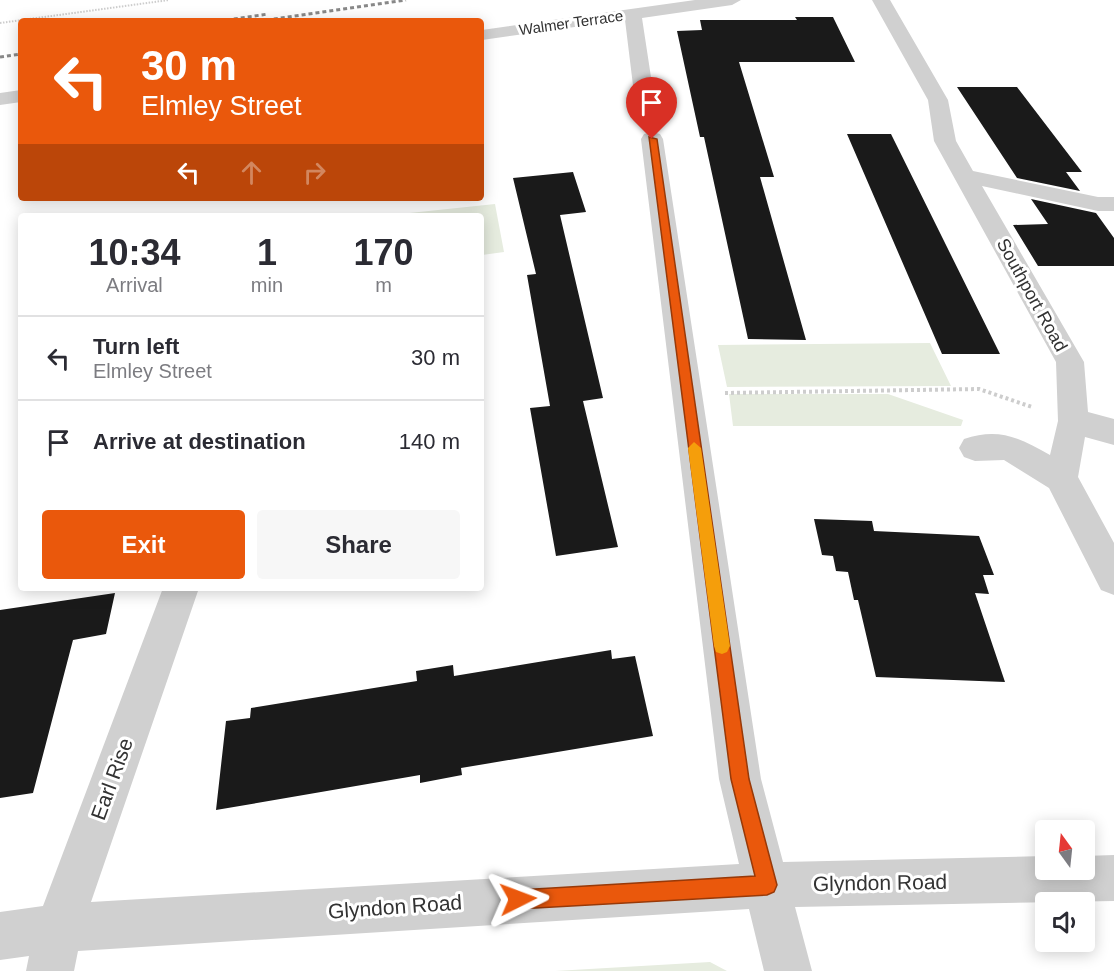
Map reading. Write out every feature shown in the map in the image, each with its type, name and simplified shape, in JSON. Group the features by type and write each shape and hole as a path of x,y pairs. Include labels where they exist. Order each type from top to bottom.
{"street":[{"name":"Walmer Terrace","path":"484,35 732,0"},
{"name":"Southport Road","path":"881,0 938,100 945,141 1070,362 1073,421 1061,478"},
{"path":"633,15 740,779 788,971"},
{"path":"966,176 1098,204 1114,204"},
{"path":"1073,421 1114,432"},
{"path":"975,448 1010,447 1061,478 1114,578"},
{"name":"Earl Rise","path":"54,950 180,591"},
{"name":"Glyndon Road","path":"0,936 54,950 767,885 1114,878"}],"path":[{"path":"37,18 169,0"},
{"path":"0,23 18,21"},
{"path":"687,394 979,389 1073,421"}],"shaded area":[{"path":"495,204 504,252 484,255 484,213 410,213"},
{"path":"930,343 951,386 727,387 718,345"},
{"path":"729,394 888,394 963,420 961,426 733,426"},
{"path":"710,962 727,971 555,971"}],"building":[{"path":"795,17 833,17 855,62 739,62 774,177 760,177 806,340 748,339 704,137 700,137 677,31 702,30 700,20 797,20"},
{"path":"957,87 1017,87 1082,172 1066,172 1080,191 1017,178"},
{"path":"847,134 891,134 1000,354 942,354"},
{"path":"573,172 586,212 560,215 603,398 583,401 618,547 556,556 530,408 550,406 527,275 536,274 513,178"},
{"path":"1031,199 1096,213 1114,238 1114,266 1038,266 1013,225 1048,224"},
{"path":"814,519 872,521 874,531 979,536 994,575 983,575 989,594 975,593 1005,682 876,677 858,600 854,600 848,572 836,571 833,556 822,555"},
{"path":"115,593 106,634 73,640 33,793 0,798 0,610"},
{"path":"611,650 612,659 635,656 653,736 461,768 462,775 420,783 420,775 216,810 226,721 250,718 251,708 417,681 416,671 453,665 454,676"}],"railway":[{"path":"281,18 406,0"},
{"path":"241,18 268,14"},
{"path":"0,57 18,54"}],"slow traffic":[{"path":"694,448 722,646"}],"route":[{"path":"518,899 767,885 740,779 652,139"}]}
